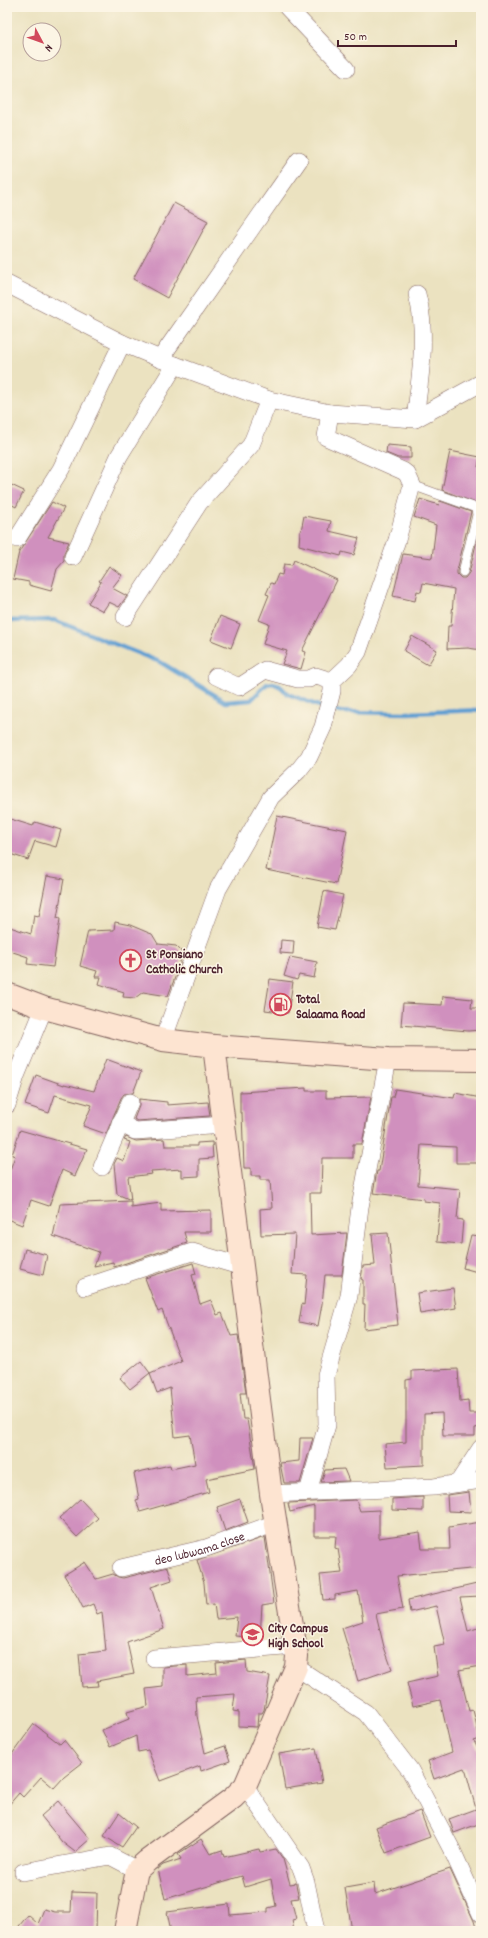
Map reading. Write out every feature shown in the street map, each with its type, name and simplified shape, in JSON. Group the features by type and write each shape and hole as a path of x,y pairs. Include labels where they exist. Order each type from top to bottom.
{"street":[{"path":"287,7 346,69"},
{"path":"73,557 119,456 167,362 299,160"},
{"path":"7,284 122,342 167,362 269,400 330,413 415,419 481,383"},
{"path":"415,419 422,363 423,334 422,314 417,294"},
{"path":"18,539 62,469 122,342"},
{"path":"125,618 199,503 251,445 269,400"},
{"path":"163,1040 218,889 271,797 298,771 309,757 328,710 332,681 349,666 358,652 397,540 412,485 407,474 403,470 326,437 330,413"},
{"path":"216,676 238,687 265,670 298,679 309,679 316,676 332,681"},
{"path":"7,994 44,1008 163,1040 214,1046 388,1060 481,1060"},
{"path":"7,1105 16,1076 44,1008"},
{"path":"125,1931 137,1870 147,1860 223,1806 245,1786 296,1667 295,1646 271,1494 214,1046"},
{"path":"308,1492 327,1425 326,1375 349,1296 360,1207 388,1060"},
{"path":"102,1167 130,1102"},
{"path":"120,1123 136,1131 224,1125"},
{"path":"85,1287 192,1252 242,1267"},
{"path":"458,1483 481,1448"},
{"path":"271,1494 434,1487 481,1480"},
{"name":"deo lubwama close","path":"121,1568 206,1548 276,1523"},
{"path":"154,1658 295,1646"},
{"path":"296,1667 366,1713 410,1770 452,1850 481,1914"},
{"path":"245,1786 301,1868 306,1882 316,1931"},
{"path":"23,1872 110,1856 137,1870"}],"lane":[{"path":"412,485 476,508 477,514 463,572"}],"building":[{"path":"174,203 208,221 167,298 133,279"},
{"path":"387,445 411,447 411,458 398,458 386,453"},
{"path":"450,451 480,457 478,467 481,467 481,505 442,490"},
{"path":"7,483 24,491 16,507 7,502"},
{"path":"420,499 439,505 440,501 471,512 457,571 457,574 461,578 465,578 469,573 481,524 481,650 468,648 447,649 448,626 451,626 454,589 423,583 421,592 417,591 415,601 393,596 403,554 432,558 436,525 414,517"},
{"path":"52,502 64,508 48,537 69,542 64,553 64,561 57,569 51,591 29,585 29,582 13,579 19,552"},
{"path":"304,516 331,521 329,531 359,538 354,555 342,552 341,556 299,545 300,531"},
{"path":"294,560 337,580 302,651 306,652 301,669 282,664 287,651 263,644 269,624 259,620 269,595 266,594 271,583 274,584 278,574 282,575 284,564 292,565"},
{"path":"109,566 122,575 112,588 127,596 119,607 109,602 103,611 88,603 101,582 99,581"},
{"path":"220,616 240,624 231,648 211,640"},
{"path":"412,636 437,650 428,665 404,651"},
{"path":"277,816 347,830 336,884 266,870"},
{"path":"7,818 33,826 35,822 61,830 56,847 35,841 28,860 7,853"},
{"path":"47,876 64,879 57,918 60,919 53,967 27,964 28,957 7,950 7,926 31,934 34,915 39,916"},
{"path":"324,891 343,895 335,930 317,927"},
{"name":"St Ponsiano Catholic Church","path":"115,922 130,925 152,934 158,944 176,946 181,951 180,964 168,996 143,992 135,998 123,997 124,992 99,984 101,977 95,977 97,971 80,966 88,931 114,930"},
{"path":"281,940 294,941 293,954 280,953"},
{"path":"290,957 317,962 314,978 299,975 297,980 284,976"},
{"path":"270,979 293,982 288,1013 265,1010"},
{"path":"443,996 472,999 471,1008 481,1008 481,1030 468,1031 401,1025 403,1003 442,1005"},
{"path":"106,1059 141,1072 133,1093 124,1094 121,1098 106,1134 83,1126 92,1105 55,1095 49,1113 25,1105 36,1075 64,1085 94,1091"},
{"path":"306,1088 306,1091 326,1091 326,1098 371,1097 362,1144 353,1144 353,1158 322,1158 321,1193 310,1193 311,1235 347,1233 342,1275 325,1275 318,1326 299,1322 302,1304 304,1305 307,1275 292,1274 295,1234 261,1235 260,1209 272,1208 270,1180 260,1180 260,1176 251,1176 251,1168 244,1168 242,1113 240,1113 240,1092"},
{"path":"395,1089 454,1098 455,1093 481,1098 481,1139 479,1163 456,1163 456,1147 421,1145 418,1185 460,1189 457,1219 463,1220 461,1244 437,1242 440,1203 424,1201 424,1199 373,1193 377,1171 379,1171 391,1097 393,1097"},
{"path":"139,1099 167,1102 167,1105 208,1102 210,1116 137,1121 134,1119 139,1106"},
{"path":"20,1130 87,1149 75,1176 62,1170 49,1206 31,1200 22,1225 7,1219 7,1178 15,1156 12,1155"},
{"path":"126,1137 136,1141 164,1139 165,1146 197,1146 197,1143 212,1142 213,1158 199,1159 199,1176 182,1177 182,1169 151,1171 152,1174 128,1177 131,1200 117,1194 114,1164 117,1158 124,1161 130,1142 124,1140"},
{"path":"131,1201 131,1207 161,1203 161,1211 211,1210 211,1232 184,1232 187,1243 114,1267 113,1262 94,1266 99,1252 53,1236 60,1204"},
{"path":"388,1233 398,1325 364,1329 365,1304 363,1304 363,1280 361,1279 363,1266 375,1265 372,1234"},
{"path":"471,1235 481,1236 481,1273 463,1268"},
{"path":"25,1249 47,1255 43,1275 20,1269"},
{"path":"193,1263 196,1274 192,1275 200,1304 211,1300 217,1315 222,1313 231,1336 238,1335 246,1393 240,1393 243,1419 247,1419 255,1469 206,1479 209,1492 140,1512 136,1500 139,1499 134,1473 170,1465 171,1469 195,1464 190,1435 175,1437 170,1388 157,1393 150,1374 181,1361 162,1310 158,1312 145,1278"},
{"path":"453,1288 456,1308 420,1314 417,1293"},
{"path":"141,1361 150,1373 130,1389 120,1378"},
{"path":"458,1369 460,1401 468,1400 469,1413 480,1413 480,1427 475,1428 475,1436 443,1436 442,1413 424,1414 424,1465 387,1467 385,1444 406,1442 406,1380 412,1379 412,1371"},
{"path":"300,1438 313,1438 300,1483 284,1483 280,1463 299,1461"},
{"path":"344,1469 349,1481 321,1482 325,1470"},
{"path":"469,1492 471,1512 448,1511 447,1495"},
{"path":"423,1497 423,1511 392,1510 392,1499"},
{"path":"80,1499 98,1518 77,1537 59,1518"},
{"path":"240,1499 248,1522 225,1531 217,1507"},
{"path":"356,1500 360,1511 379,1510 379,1538 420,1532 422,1549 450,1549 449,1527 481,1522 481,1568 397,1576 403,1609 376,1614 384,1647 392,1669 358,1681 342,1628 363,1621 358,1591 335,1595 335,1599 323,1600 320,1575 342,1573 338,1549 335,1548 336,1536 314,1536 314,1506 290,1512 288,1503"},
{"path":"265,1537 274,1603 262,1605 260,1638 235,1636 237,1617 216,1619 214,1604 206,1605 204,1583 197,1560"},
{"path":"85,1562 96,1579 113,1574 123,1578 168,1567 172,1580 151,1587 164,1629 127,1642 134,1674 97,1681 98,1686 82,1687 79,1654 106,1651 102,1612 97,1614 93,1604 83,1608 64,1575"},
{"path":"481,1583 481,1596 460,1597 468,1631 481,1627 481,1666 459,1670 469,1711 473,1710 480,1739 474,1741 481,1755 481,1823 454,1833 449,1819 476,1809 466,1772 464,1768 434,1779 428,1761 452,1752 440,1700 413,1706 407,1683 438,1676 434,1647 445,1645 436,1606 410,1612 408,1600"},
{"path":"246,1660 247,1672 270,1676 264,1710 262,1713 258,1713 257,1727 239,1726 239,1712 233,1711 235,1694 196,1697 197,1716 205,1753 225,1746 230,1761 201,1771 200,1766 160,1781 148,1750 138,1752 136,1736 110,1747 102,1730 129,1719 127,1712 148,1706 146,1689 163,1687 163,1667 187,1665 187,1676 217,1673 216,1663"},
{"path":"34,1724 60,1744 64,1740 82,1763 64,1777 54,1788 41,1777 23,1797 19,1793 7,1807 7,1761"},
{"path":"316,1748 322,1783 285,1789 279,1754"},
{"path":"58,1801 90,1839 75,1852 62,1842 41,1816"},
{"path":"420,1811 430,1837 386,1853 376,1827"},
{"path":"119,1813 136,1827 122,1847 104,1836"},
{"path":"201,1839 210,1854 222,1850 224,1857 259,1849 260,1852 276,1849 283,1859 290,1884 296,1883 299,1898 291,1899 296,1919 292,1920 294,1931 171,1931 167,1912 229,1904 230,1915 268,1912 268,1908 276,1906 271,1879 245,1887 242,1876 165,1899 158,1869 163,1865 181,1859 178,1854"},
{"path":"450,1869 474,1921 477,1931 352,1931 345,1888 374,1883 375,1894"},
{"path":"72,1892 97,1893 96,1930 44,1929 47,1931 15,1931 28,1915 38,1924 44,1909 55,1912 71,1912"}],"waterway":[{"path":"7,621 54,620 160,662 226,702 251,700 267,684 273,683 281,687 288,694 324,708"},
{"path":"331,710 341,712 408,713 481,710"}],"place":[{"name":"St Ponsiano Catholic Church","path":"130,960"},
{"name":"Total Salaama Road","path":"281,1005"},
{"name":"City Campus High School","path":"253,1634"}]}
